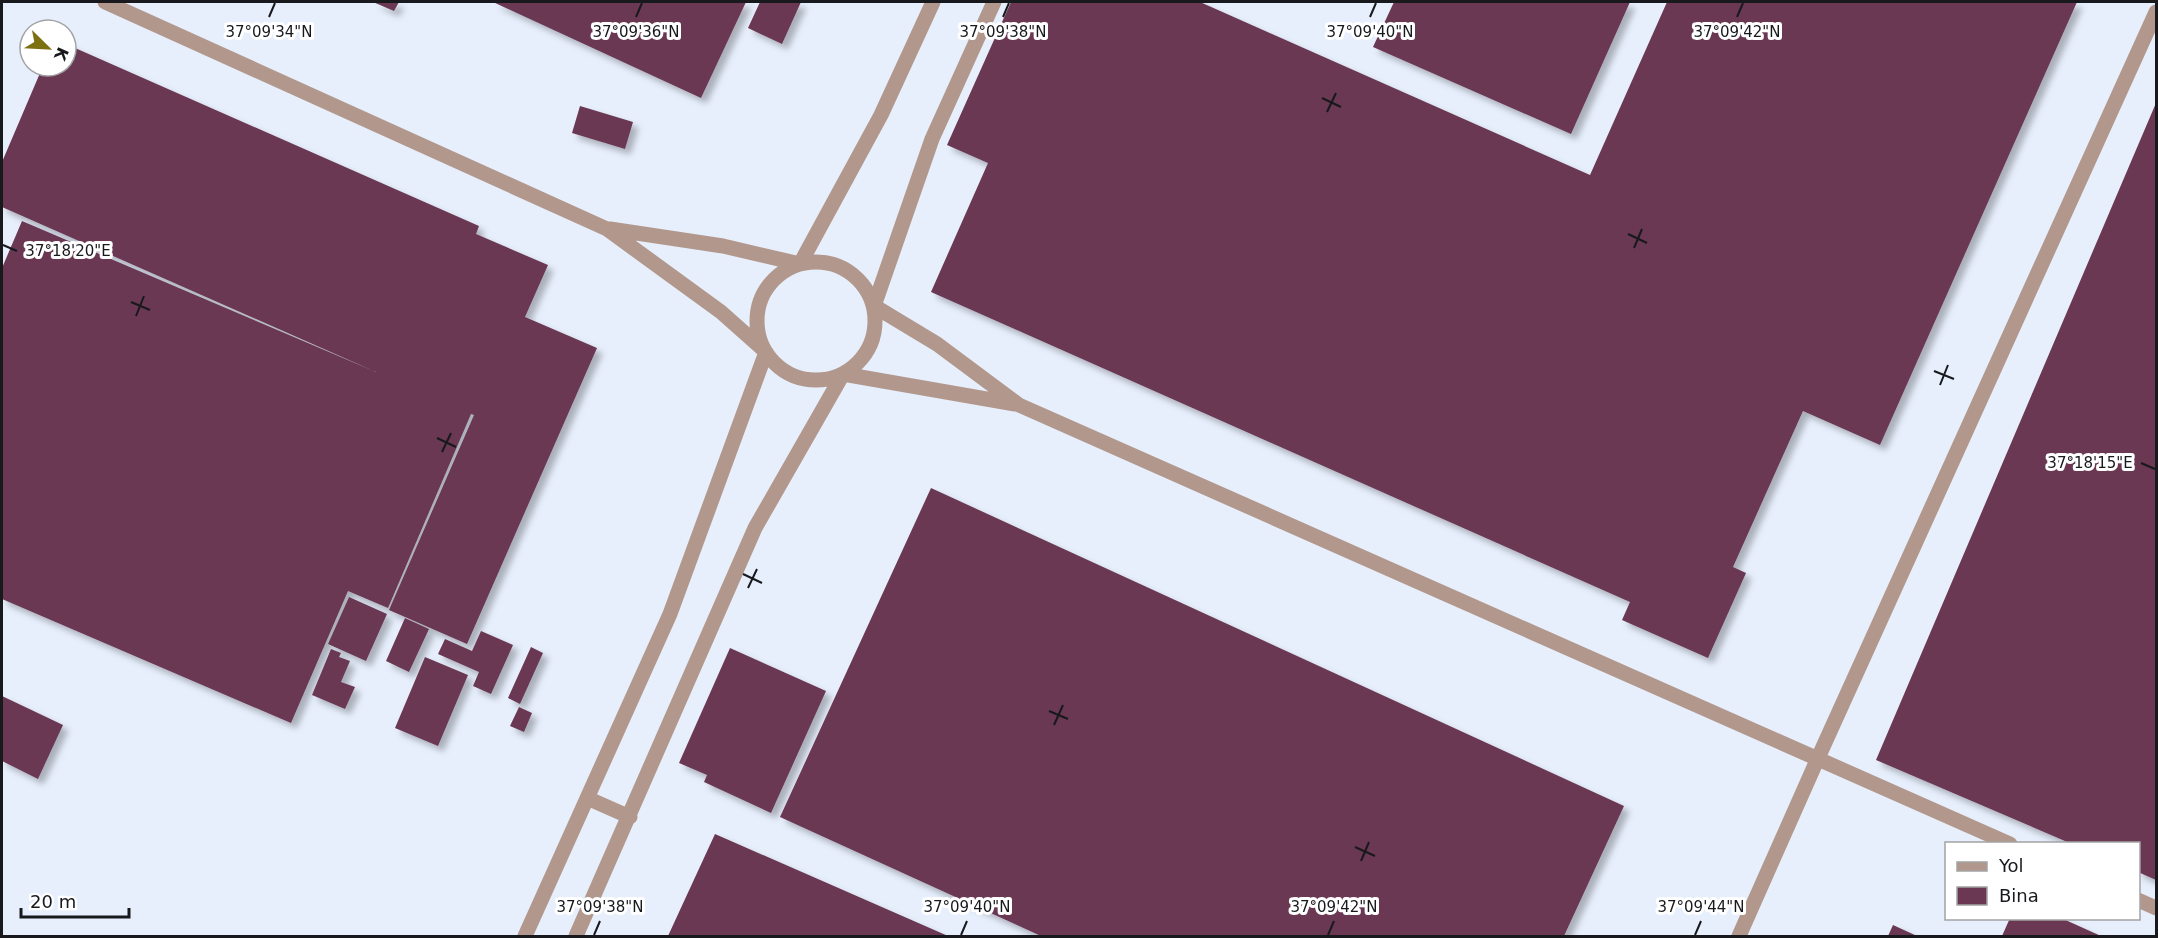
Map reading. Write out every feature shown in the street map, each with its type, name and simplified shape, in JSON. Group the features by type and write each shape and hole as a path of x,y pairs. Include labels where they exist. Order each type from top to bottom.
{"street":[{"path":"105,2 607,229 722,312 777,365 795,376 824,380 843,374 860,361 868,349 875,330 874,306 932,139 994,2"},
{"path":"800,264 881,115 933,2"},
{"path":"1739,936 2157,12"},
{"path":"607,229 723,246 800,264"},
{"path":"525,936 670,614 766,352 758,332 758,314 764,294 785,271 800,264 821,261 847,270 863,284 874,306 937,344 1019,405 2008,842"},
{"path":"843,374 1019,405"},
{"path":"576,936 755,528 843,374"},
{"path":"587,798 630,817"},
{"path":"2140,900 2157,908"}],"shaded area":[{"path":"2,2 2156,2 2156,936 2,936"}],"building":[{"path":"373,2 399,2 394,11"},
{"path":"493,2 746,2 701,98"},
{"path":"760,2 801,2 782,44 748,28"},
{"path":"1011,2 1200,2 1590,175 1667,2 2077,2 1880,445 1803,411 1733,567 1746,573 1708,658 1622,620 1630,602 931,292 988,163 947,145"},
{"path":"1394,2 1630,2 1571,134 1373,47"},
{"path":"78,49 479,226 476,234 548,265 525,317 597,348 467,644 389,610 474,415 471,414 388,608 348,591 291,723 2,599 2,268 22,221 376,372 2,207 2,162 38,78 78,78"},
{"path":"2156,103 2156,880 2140,873 2140,842 2067,842 1876,760"},
{"path":"580,106 633,122 625,149 572,133"},
{"path":"931,488 1624,806 1564,936 1041,936 780,817"},
{"path":"349,597 387,614 366,661 328,644"},
{"path":"405,618 429,629 409,672 386,661"},
{"path":"481,631 513,645 491,694 473,686 479,672 438,654 445,639 472,651"},
{"path":"531,647 543,653 520,704 508,698"},
{"path":"730,648 826,691 771,813 704,782 707,775 679,763"},
{"path":"331,649 341,653 339,657 350,661 341,682 355,687 345,709 312,695"},
{"path":"425,657 468,675 438,746 395,728"},
{"path":"2,696 63,725 38,779 2,761"},
{"path":"519,707 532,713 524,732 510,726"},
{"path":"715,834 948,936 668,936"},
{"path":"2009,920 2065,920 2101,936 2002,936"},
{"path":"1893,925 1917,936 1888,936"}]}
